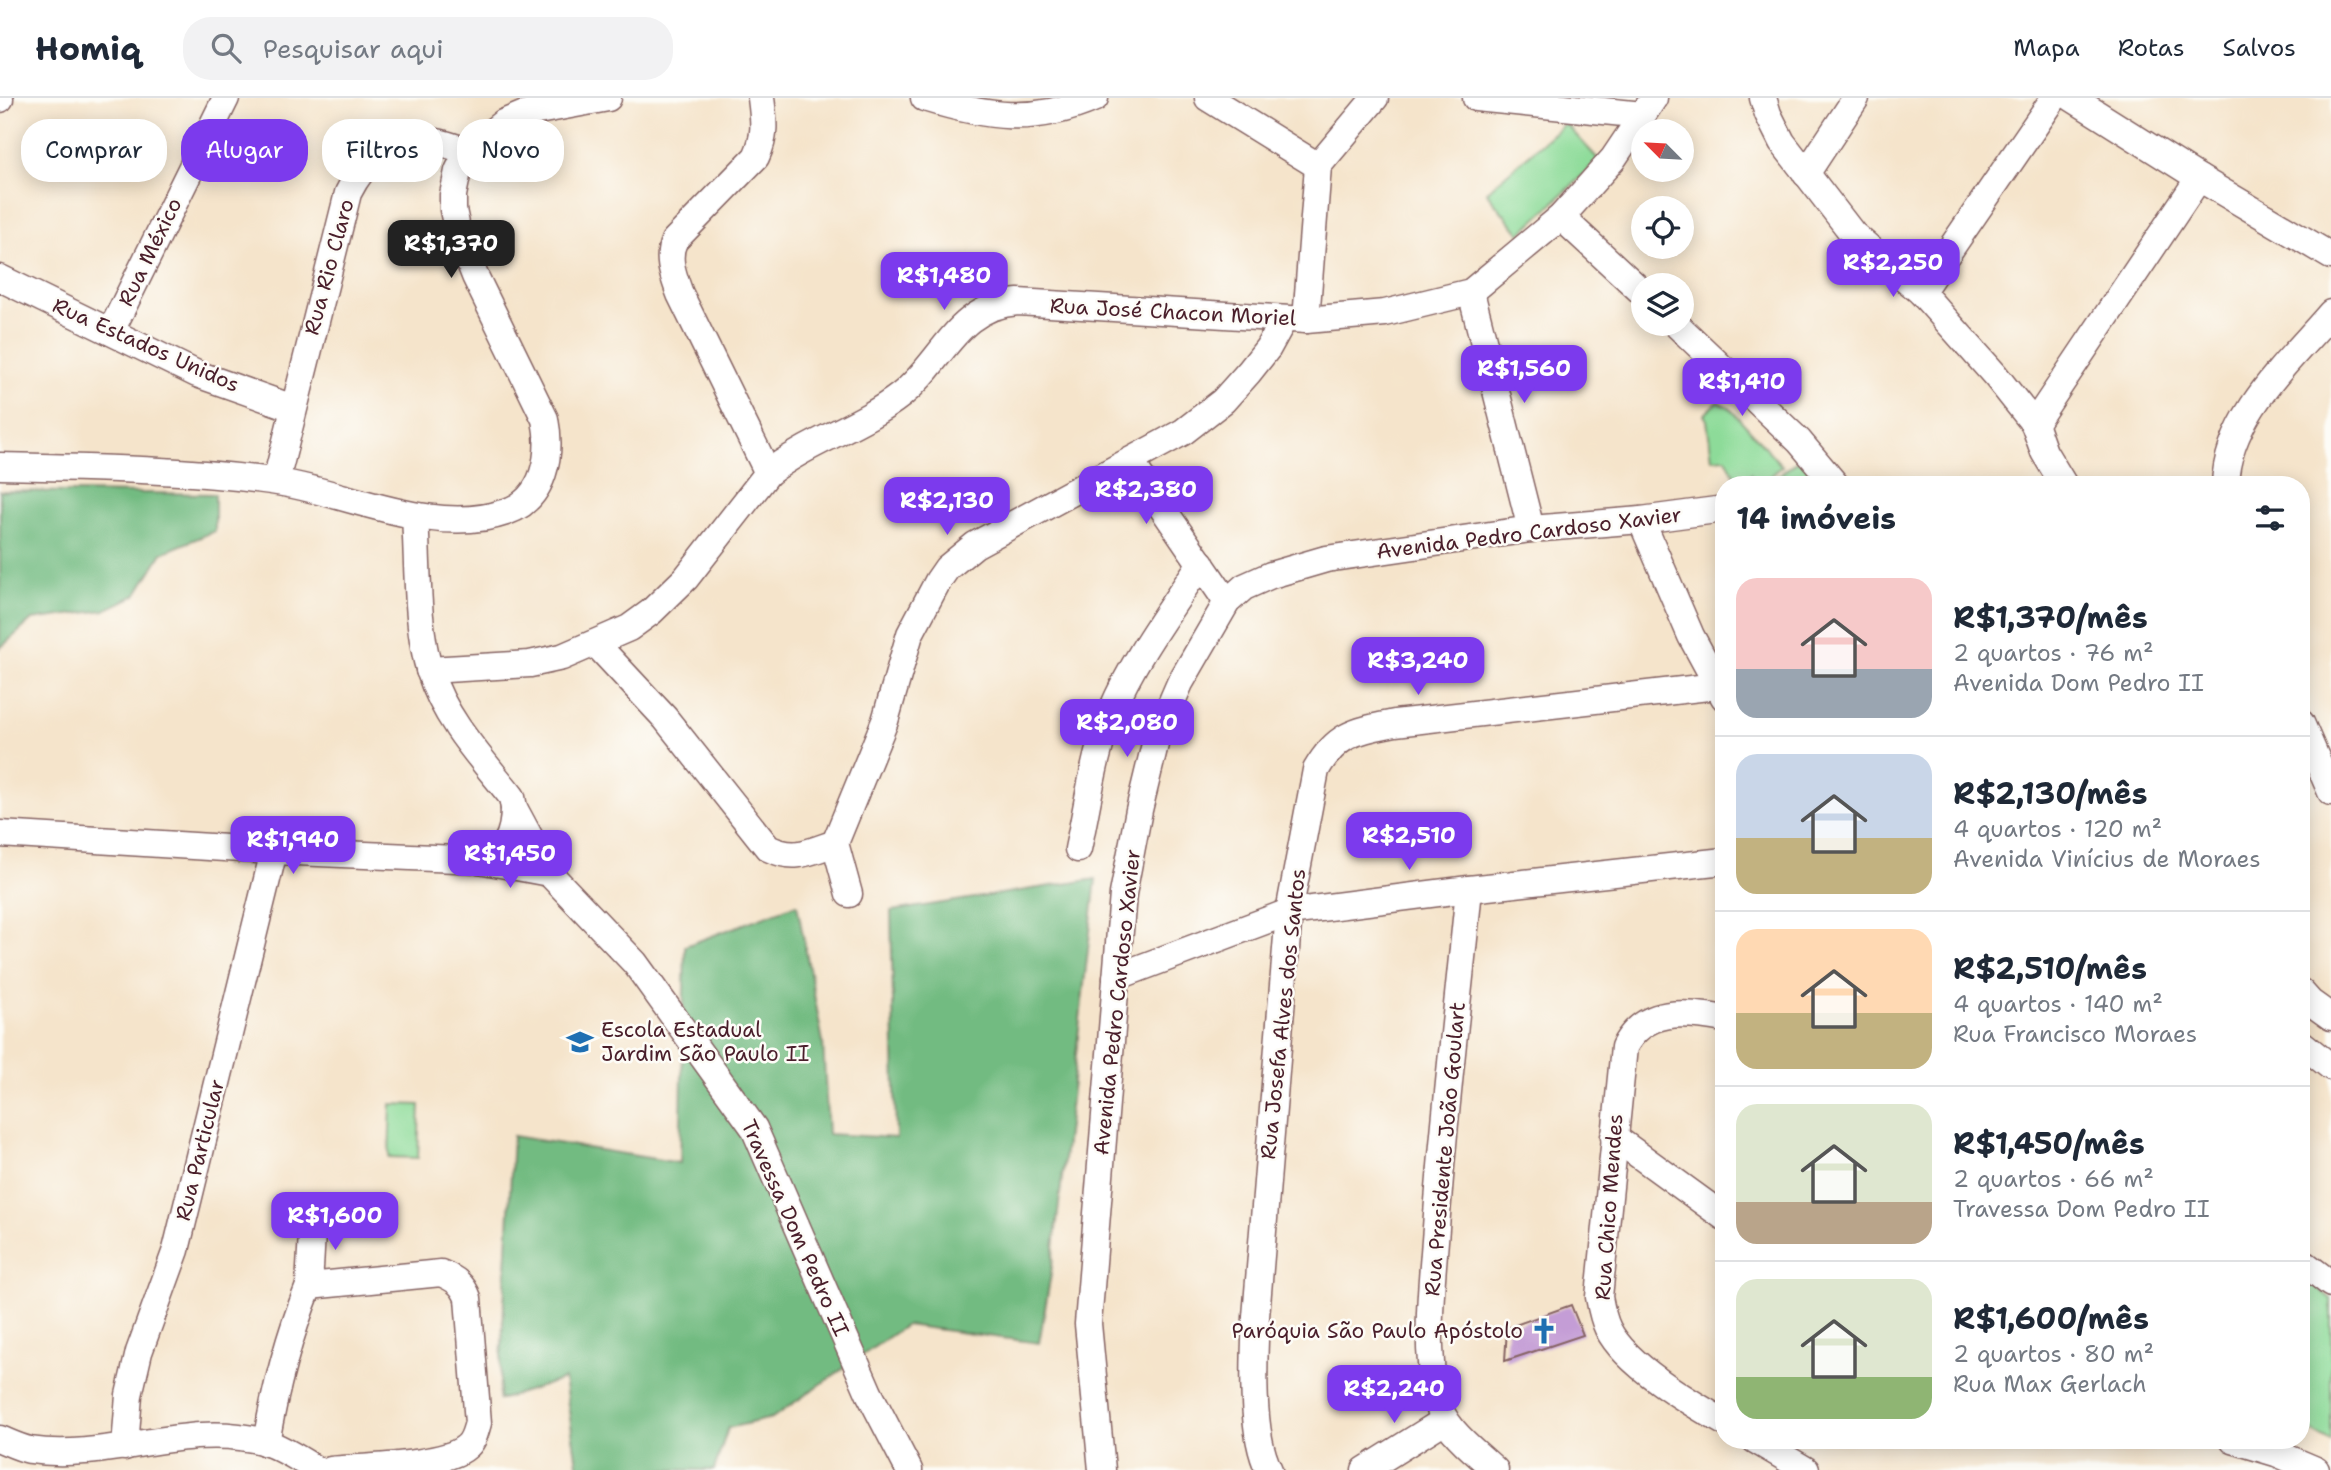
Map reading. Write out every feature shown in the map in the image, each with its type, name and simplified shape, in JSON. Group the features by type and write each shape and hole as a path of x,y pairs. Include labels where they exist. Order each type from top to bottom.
{"street":[{"name":"Rua México","path":"111,331 226,98"},
{"path":"513,119 527,113 608,98"},
{"path":"761,98 765,129 756,157 678,236 670,255 680,294 768,473"},
{"path":"924,98 995,116 1039,115 1095,98"},
{"path":"1208,98 1318,166"},
{"path":"849,894 835,843 885,721 910,634 926,600 947,568 975,545 1183,432 1223,401 1249,373 1295,319 1318,166 1375,98"},
{"path":"1476,98 1649,106"},
{"path":"1763,98 1782,142 1806,174 1853,234 1921,292 1987,366 2034,424 2044,452 2059,476"},
{"path":"1806,174 1856,98"},
{"path":"1921,292 2054,98"},
{"path":"2072,98 2199,178 2331,256"},
{"name":"Rua José Chacon Moriel","path":"429,670 530,664 562,657 629,628 651,612 686,578 768,473 784,461 855,424 901,395 924,373 971,318 984,309 1018,302 1295,319 1385,313 1471,292 1561,217 1613,159 1649,106"},
{"name":"Rua Rio Claro","path":"276,481 348,193 358,174 372,159 388,148 407,142 432,141 457,148"},
{"path":"0,466 194,471 276,481 415,516 479,518 507,512 527,500 543,474 548,454 545,419 475,276 458,233 453,210 457,176"},
{"path":"2034,424 2199,178"},
{"path":"1561,217 1631,282"},
{"name":"Rua Estados Unidos","path":"0,278 197,374 293,408"},
{"path":"1471,292 1531,529"},
{"path":"2226,476 2232,447 2245,419 2263,393 2331,313"},
{"path":"1689,336 1799,440 1829,476"},
{"path":"1130,461 1227,602"},
{"name":"Avenida Pedro Cardoso Xavier","path":"1102,1470 1088,1324 1124,894 1139,810 1157,736 1180,683 1227,602 1244,587 1271,575 1326,559 1531,529 1641,520 1715,510"},
{"name":"Travessa Dom Pedro II","path":"415,516 422,630 429,670 451,718 512,797 514,808 549,873 635,963 754,1128 869,1393 909,1470"},
{"path":"1641,520 1675,602 1715,681"},
{"path":"1078,849 1098,749 1113,709 1132,672 1201,564"},
{"path":"596,644 665,718 768,848 780,854 799,856 835,843"},
{"name":"Rua Josefa Alves dos Santos","path":"1269,1470 1260,1442 1253,1377 1260,1261 1289,912 1315,770 1326,752 1338,740 1352,733 1395,723 1715,691"},
{"path":"2310,744 2331,792"},
{"path":"0,834 274,851 479,860 490,859 507,844 514,821 514,808"},
{"name":"Rua Particular","path":"125,1447 129,1395 139,1352 176,1250 274,851"},
{"path":"479,860 549,873"},
{"path":"1116,977 1289,912 1469,889 1715,863"},
{"name":"Rua Presidente João Goulart","path":"1469,889 1440,1184 1432,1289 1431,1350 1436,1399 1445,1420 1495,1470"},
{"path":"2310,1002 2331,1017"},
{"name":"Rua Chico Mendes","path":"1715,1018 1693,1014 1655,1018 1639,1027 1624,1048 1599,1297 1609,1331 1621,1348 1640,1367 1715,1416"},
{"path":"2310,1050 2331,1067"},
{"path":"1614,1137 1715,1210"},
{"path":"266,1443 274,1398 296,1318 309,1286 313,1215"},
{"path":"2310,1268 2331,1284"},
{"path":"309,1286 441,1273 463,1286 468,1298 478,1423 474,1438 466,1447 440,1459 331,1470"},
{"path":"1365,1470 1445,1420"},
{"path":"0,1439 26,1460 212,1435 266,1443 317,1470"},
{"path":"1770,1449 1806,1470"},
{"path":"2265,1449 2316,1470"}],"green space":[{"path":"1565,123 1599,160 1520,234 1486,192"},
{"path":"1718,402 1729,407 1782,466 1771,476 1735,476 1726,458 1712,459 1704,415"},
{"path":"1802,458 1814,476 1777,476"},
{"path":"0,491 215,494 215,531 162,553 136,595 105,610 32,620 0,648"},
{"path":"1096,879 1051,1274 1039,1343 906,1325 772,1418 728,1428 714,1470 578,1470 564,1379 499,1400 513,1136 680,1163 685,946 797,904 823,1042 828,1134 896,1138 891,911"},
{"path":"391,1104 420,1105 418,1158 389,1157"},
{"path":"2310,1282 2331,1299 2331,1442 2310,1430"}],"building":[{"name":"Paróquia São Paulo Apóstolo","path":"1571,1305 1583,1335 1505,1361 1507,1328"}],"place":[{"name":"Escola Estadual Jardim São Paulo II","path":"580,1042"},
{"name":"Paróquia São Paulo Apóstolo","path":"1544,1331"}]}
